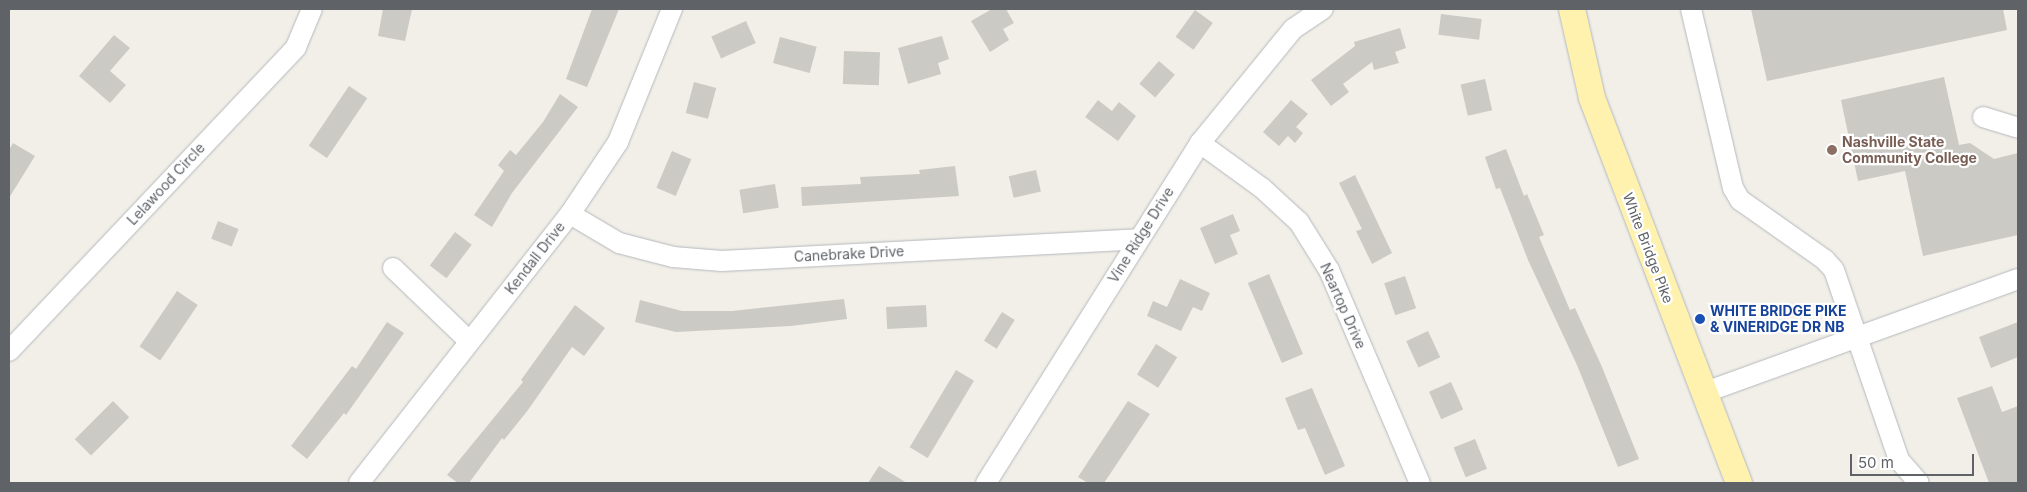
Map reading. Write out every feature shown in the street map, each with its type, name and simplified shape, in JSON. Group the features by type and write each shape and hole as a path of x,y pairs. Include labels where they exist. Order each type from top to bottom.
{"main road":[{"name":"White Bridge Pike","path":"1572,9 1592,98 1703,393 1739,483"}],"street":[{"name":"Lelawood Circle","path":"9,351 296,46 312,9"},
{"name":"Kendall Drive","path":"360,483 570,214 618,142 672,9"},
{"name":"Vine Ridge Drive","path":"986,483 1200,143 1293,29 1323,9"},
{"path":"1691,9 1733,188 1740,200 1751,209 1825,260 1834,270 1899,460 1919,483"},
{"path":"1983,117 2018,128"},
{"name":"Neartop Drive","path":"1200,143 1262,188 1299,222 1329,270 1420,483"},
{"name":"Canebrake Drive","path":"570,214 618,243 673,257 722,261 1138,239"},
{"path":"393,268 469,341"},
{"path":"1703,393 1858,339 2018,279"}],"building":[{"path":"383,9 412,9 405,41 378,36"},
{"path":"592,9 619,9 587,87 566,79"},
{"path":"992,9 1006,9 1014,23 1003,29 1009,40 990,52 971,21"},
{"path":"1751,9 2003,9 2007,30 1767,81"},
{"path":"1195,10 1213,23 1193,50 1176,37"},
{"path":"1441,14 1482,19 1479,40 1438,35"},
{"path":"746,21 756,43 721,58 711,36"},
{"path":"1400,28 1406,48 1395,52 1399,63 1374,70 1372,62 1343,84 1349,92 1331,106 1311,80 1355,46 1354,42"},
{"path":"114,35 130,48 110,71 126,85 110,103 79,76"},
{"path":"942,36 949,59 938,63 941,74 908,84 898,48"},
{"path":"780,37 817,47 810,73 773,63"},
{"path":"844,51 880,52 879,85 843,84"},
{"path":"1159,61 1175,75 1155,97 1139,84"},
{"path":"1944,77 1959,145 1970,143 1994,159 2018,153 2018,235 1923,256 1905,171 1858,181 1841,100"},
{"path":"1485,79 1492,110 1468,116 1461,85"},
{"path":"694,82 716,88 708,119 686,113"},
{"path":"349,86 367,98 327,158 309,146"},
{"path":"560,94 578,107 512,193 492,227 474,215 504,171 498,165 510,150 516,155 543,122"},
{"path":"1098,100 1112,111 1119,102 1136,116 1118,141 1085,117"},
{"path":"1291,100 1308,114 1296,127 1303,133 1295,143 1288,136 1279,146 1263,132"},
{"path":"13,143 35,156 9,198 9,150"},
{"path":"1506,149 1524,196 1527,194 1544,235 1539,237 1570,310 1575,308 1602,367 1639,459 1618,467 1577,365 1528,260 1500,188 1496,189 1485,157"},
{"path":"672,151 691,159 676,196 656,188"},
{"path":"955,166 959,196 802,206 801,187 861,184 860,177 920,174 919,170"},
{"path":"1036,170 1041,191 1014,198 1009,176"},
{"path":"1355,175 1392,253 1372,264 1356,231 1362,229 1339,183"},
{"path":"775,184 779,208 743,213 739,190"},
{"path":"1233,214 1240,231 1230,235 1238,254 1215,264 1200,228"},
{"path":"218,221 239,229 232,247 211,239"},
{"path":"455,232 472,245 446,278 430,266"},
{"path":"1269,274 1303,354 1282,363 1248,283"},
{"path":"1405,276 1416,308 1395,315 1384,283"},
{"path":"1180,279 1210,293 1202,311 1193,307 1181,331 1147,316 1153,301 1167,307"},
{"path":"177,291 198,305 160,361 140,347"},
{"path":"844,299 847,319 791,326 676,332 635,322 640,300 682,311 732,311"},
{"path":"575,305 605,328 584,356 572,347 528,410 504,440 502,438 469,483 458,483 447,475 523,382 521,380"},
{"path":"926,305 927,327 887,329 886,307"},
{"path":"1002,312 1015,320 997,349 984,341"},
{"path":"387,322 404,333 346,415 344,413 307,459 291,446 352,366 356,369"},
{"path":"2018,322 2018,357 1991,368 1979,337"},
{"path":"1428,331 1440,357 1419,367 1406,341"},
{"path":"1156,344 1177,357 1158,388 1137,375"},
{"path":"956,370 974,381 928,458 910,447"},
{"path":"1451,382 1463,409 1441,419 1429,392"},
{"path":"1992,386 2002,412 2018,406 2018,483 1989,483 1957,398"},
{"path":"1312,388 1345,466 1325,475 1305,428 1298,430 1285,398"},
{"path":"113,401 129,417 91,455 75,439"},
{"path":"1128,401 1150,414 1104,483 1088,483 1078,477"},
{"path":"1475,439 1487,469 1466,477 1454,448"},
{"path":"879,466 907,483 868,483"}],"place":[{"name":"Nashville State Community College","path":"1832,150"},
{"name":"WHITE BRIDGE PIKE & VINERIDGE DR NB","path":"1700,319"}]}
